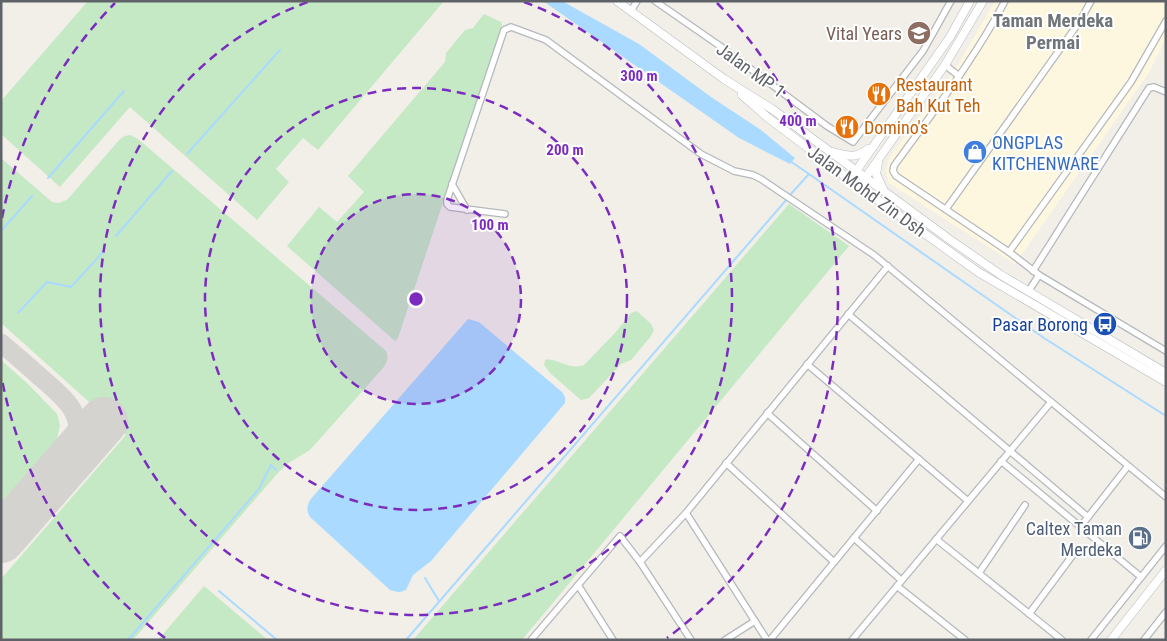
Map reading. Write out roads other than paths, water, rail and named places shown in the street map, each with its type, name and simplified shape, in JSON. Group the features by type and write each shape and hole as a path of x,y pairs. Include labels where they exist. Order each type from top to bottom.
{"main road":[{"path":"617,1 724,79"},
{"path":"850,180 950,37 970,1"},
{"path":"859,186 945,65 983,1"},
{"name":"Jalan Mohd Zin Dsh","path":"724,79 772,110 949,240 1028,292 1166,373"},
{"name":"Jalan Mohd Zin Dsh","path":"724,79 767,117 850,180 978,272 1166,382"},
{"path":"826,150 854,157 860,155 873,145"},
{"path":"885,148 877,166 876,174 886,194"},
{"path":"1111,640 1166,570"}],"street":[{"path":"631,11 638,1"},
{"name":"Jalan MP 1","path":"656,1 827,126 853,142 923,51 951,1"},
{"path":"1005,1 991,28 960,76 894,166 896,176 1009,252 1039,275 1166,351"},
{"path":"946,209 1074,29 1090,1"},
{"path":"1009,252 1131,82 1166,21"},
{"path":"505,214 467,210 450,206 447,200 504,30 512,27 546,40 701,154 734,171 752,175 852,240 888,266 1166,497"},
{"path":"945,65 960,76"},
{"path":"1033,271 1149,88 1154,87 1166,92"},
{"path":"452,184 467,210"},
{"path":"640,562 686,513 888,266"},
{"path":"1028,292 1039,275"},
{"path":"848,314 1088,516"},
{"path":"807,364 968,501"},
{"path":"856,638 901,580 1051,402"},
{"path":"767,413 877,510"},
{"path":"686,513 769,640 919,459"},
{"path":"1001,461 1141,577"},
{"path":"726,464 834,562"},
{"path":"1080,526 1128,466"},
{"path":"979,574 1024,504"},
{"path":"534,639 620,536 640,562 691,640"},
{"path":"854,538 901,580"},
{"path":"936,539 1062,640"},
{"path":"1091,640 1166,546"},
{"path":"1030,614 1072,556"},
{"path":"578,585 613,640"},
{"path":"897,586 965,640"},
{"path":"1144,640 1166,612"},
{"path":"725,640 755,621"}],"water":[{"path":"543,1 562,1 639,44 711,97 761,130 795,158 790,164 739,138"},
{"path":"468,319 479,322 562,392 565,397 565,403 431,561 413,575 406,590 400,592 390,590 310,517 308,507 310,500"}],"waterway":[{"path":"187,154 280,50"},
{"path":"48,178 124,91"},
{"path":"790,161 809,174"},
{"path":"116,236 172,171"},
{"path":"790,195 809,174 1044,338 1166,416"},
{"path":"1,231 32,196"},
{"path":"406,640 787,199"},
{"path":"18,313 47,282 71,287 103,252"},
{"path":"128,640 259,489 271,465 276,470"},
{"path":"425,578 439,601"},
{"path":"219,591 277,640"}],"place":[{"name":"Vital Years","path":"919,33"},
{"name":"Restaurant Bah Kut Teh","path":"879,94"},
{"name":"Domino's","path":"847,127"},
{"name":"ONGPLAS KITCHENWARE","path":"975,152"},
{"name":"Pasar Borong","path":"1105,324"},
{"name":"Caltex Taman Merdeka","path":"1140,538"}],"district":[{"name":"Taman Merdeka Permai","path":"1053,31"}]}
